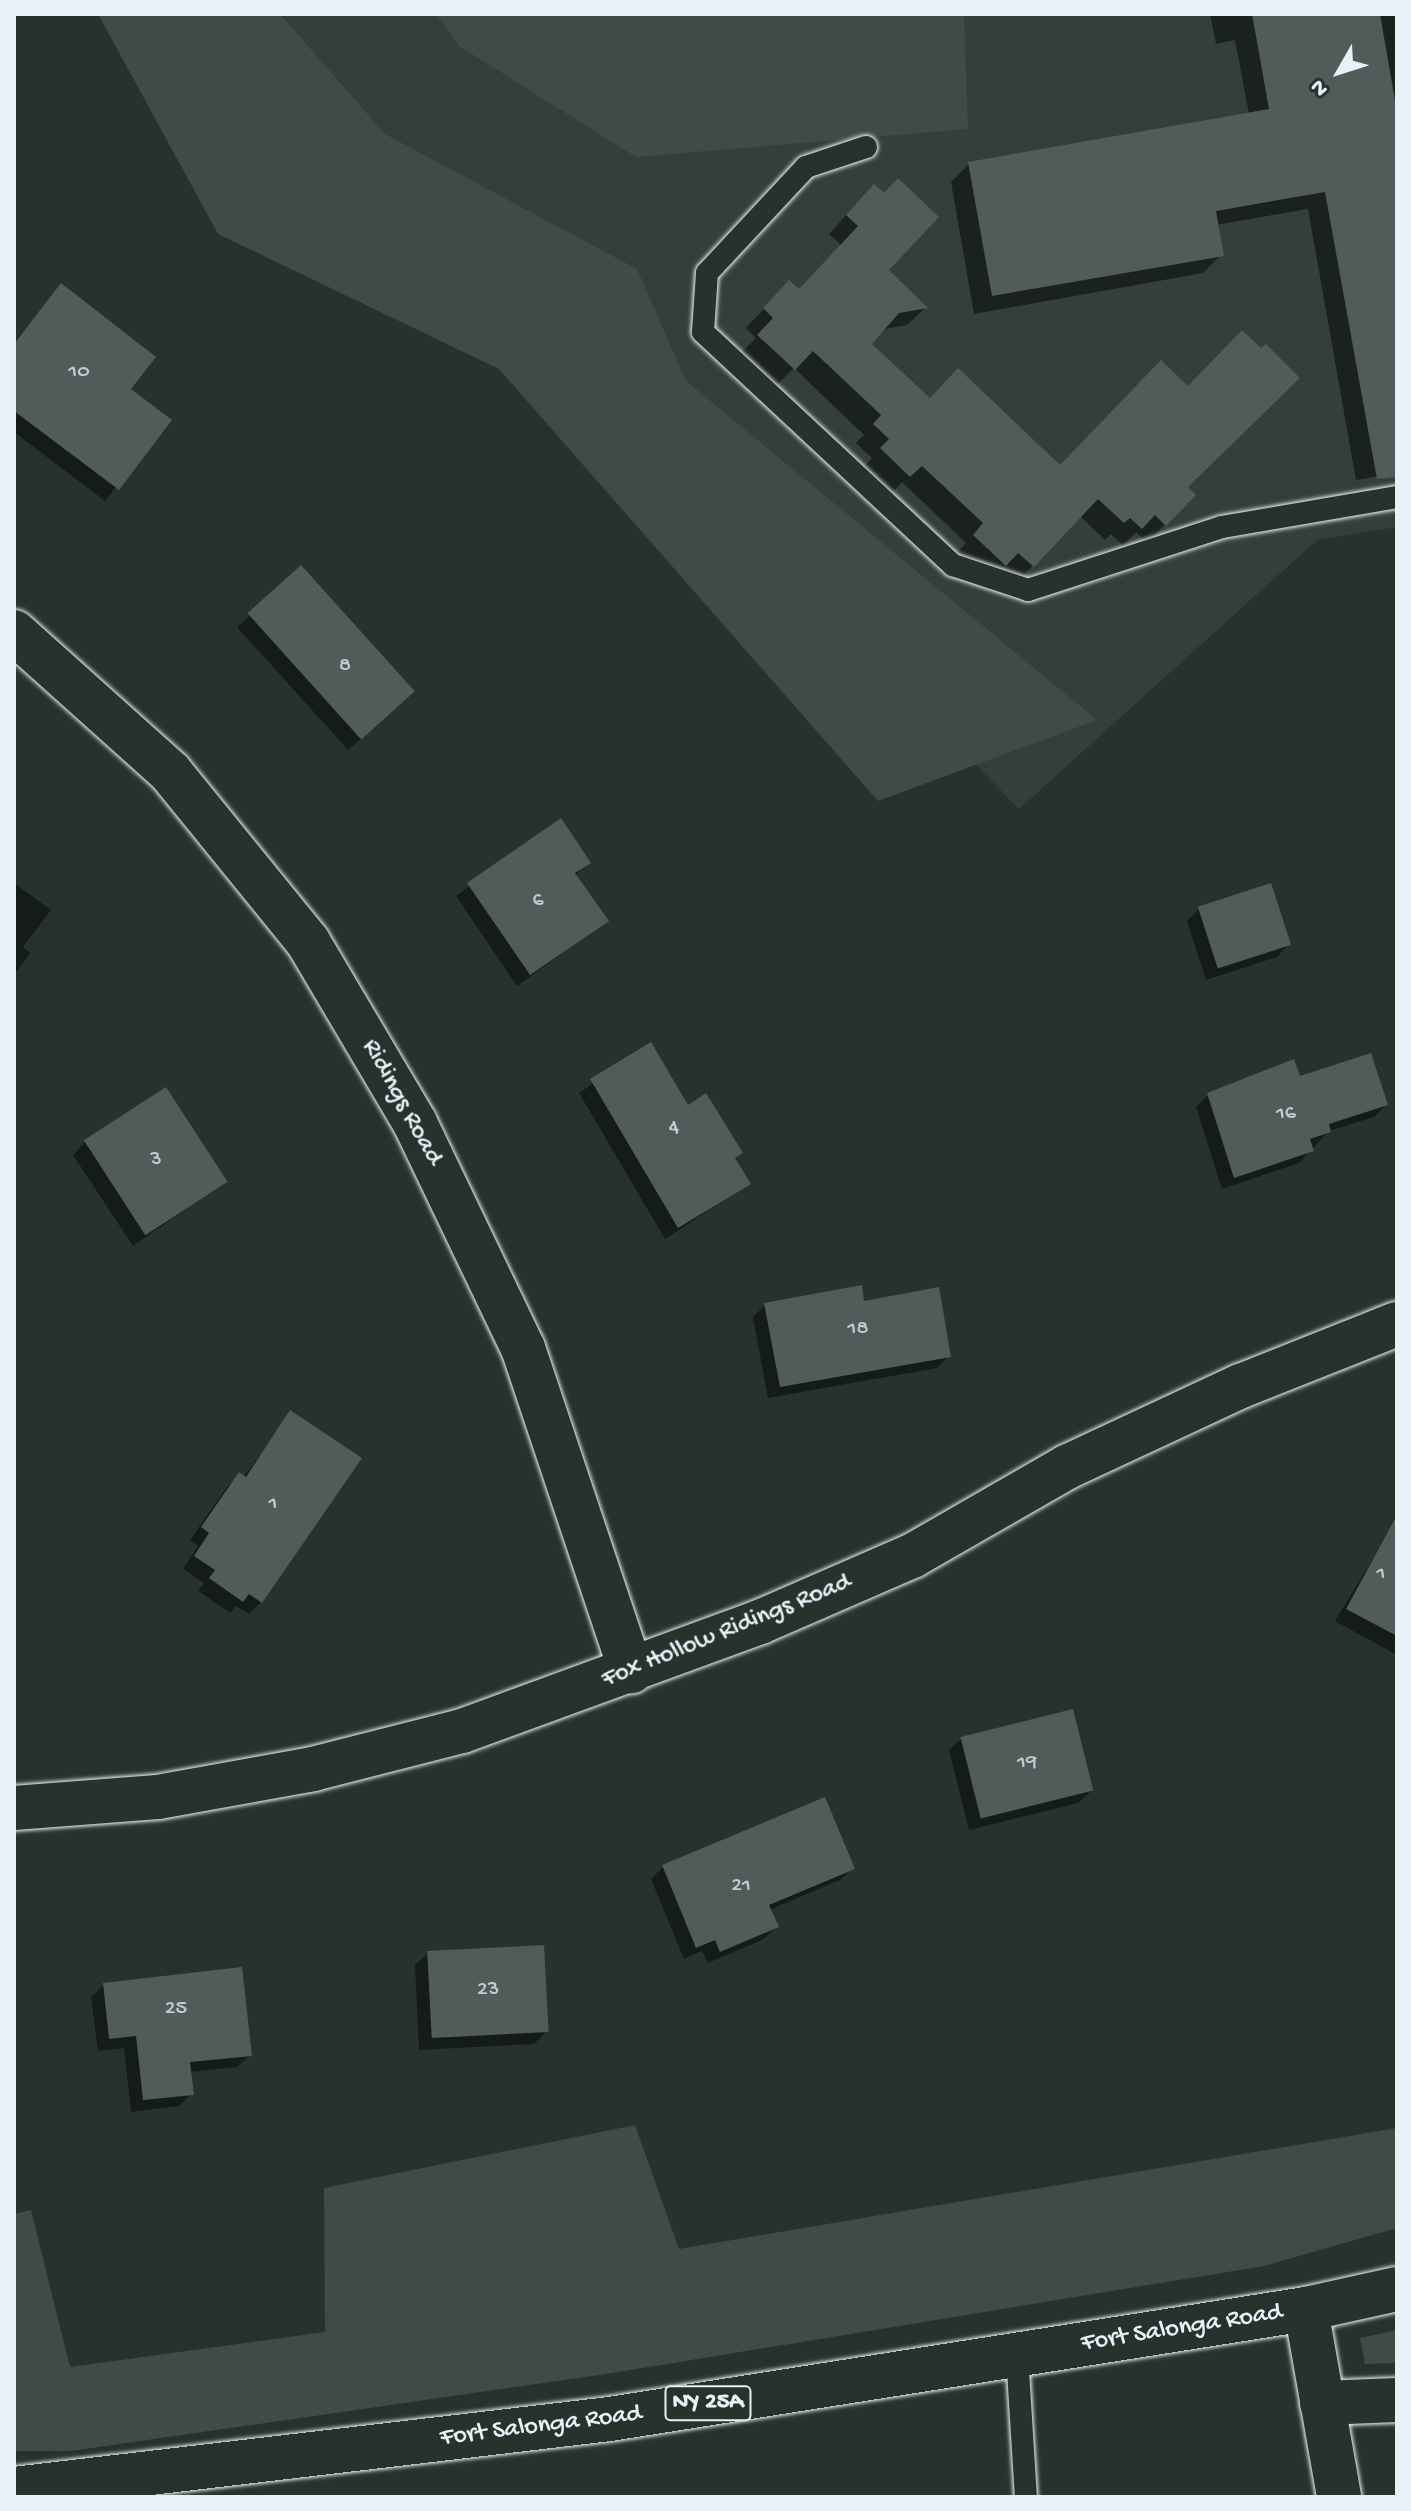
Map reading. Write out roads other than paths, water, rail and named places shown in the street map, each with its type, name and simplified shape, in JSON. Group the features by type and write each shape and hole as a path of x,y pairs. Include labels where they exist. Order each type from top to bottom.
{"street":[{"name":"Ridings Road","path":"14,632 170,772 308,942 339,993 415,1123 523,1348 631,1671"},
{"name":"Fox Hollow Ridings Road","path":"14,1808 158,1797 313,1769 462,1731 631,1671 912,1556 1067,1467 1241,1386 1397,1324"},
{"name":"Fort Salonga Road","path":"14,2489 610,2419 1306,2309 1397,2289"},
{"path":"1306,2309 1339,2497"},
{"path":"1322,2403 1397,2400"}],"lane":[{"path":"866,147 806,167 707,273 703,332 953,565 1028,590 1222,527 1397,497"},
{"path":"1017,2355 1026,2497"}]}
